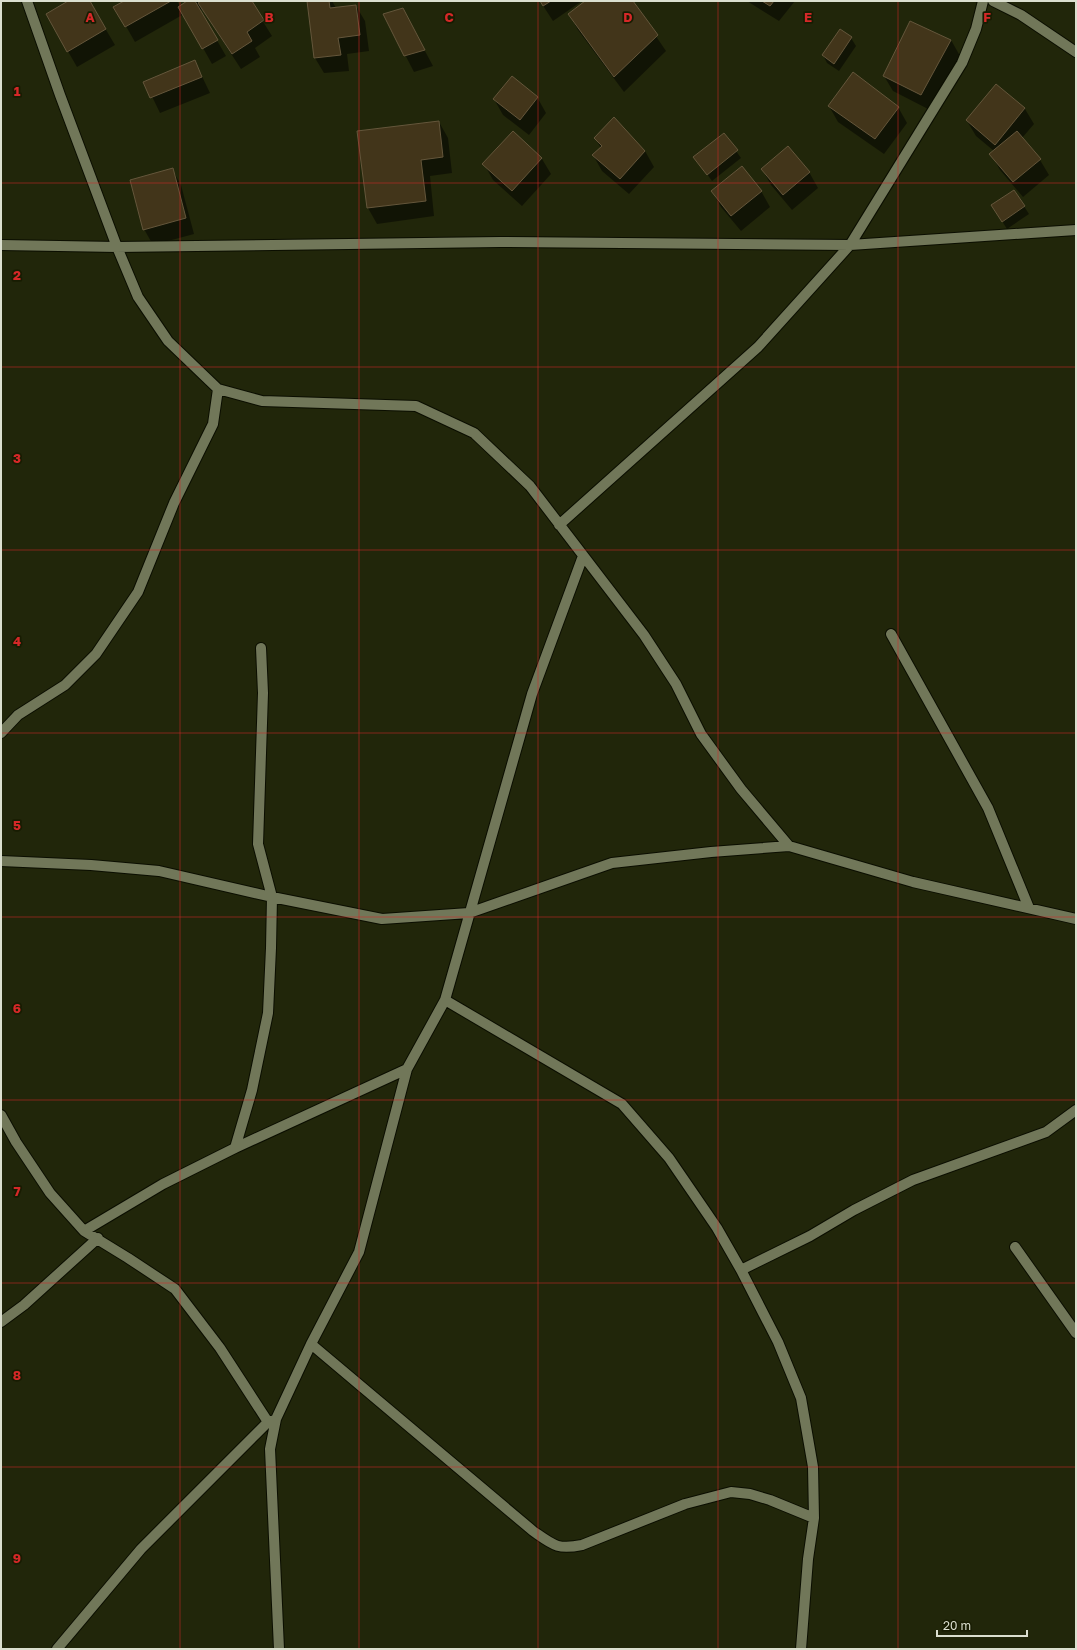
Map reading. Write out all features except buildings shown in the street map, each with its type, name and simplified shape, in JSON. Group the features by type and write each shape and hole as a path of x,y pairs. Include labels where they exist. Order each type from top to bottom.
{"street":[{"path":"27,1 60,95 117,247 138,297 168,341 218,389 262,401 416,406 474,433 530,486 644,635 676,684 701,734 741,788 789,846"},
{"path":"559,524 758,347 850,245 962,63 976,29 982,1"},
{"path":"993,1 1021,15 1076,52"},
{"path":"1,245 117,247 500,242 850,245 1076,230"},
{"path":"1,733 18,715 65,685 96,654 138,592 174,503 213,424 218,389"},
{"path":"57,1649 141,1549 272,1421 359,1252 407,1069 445,1000 532,694 583,556"},
{"path":"891,634 988,808 1028,908"},
{"path":"235,1148 252,1090 268,1013 272,897 258,844 263,693 261,648"},
{"path":"1,861 91,865 159,871 272,897 382,919 469,913 612,864 711,852 789,846 913,882 1076,919"},
{"path":"445,1000 622,1104 669,1158 717,1228 741,1270 778,1342 801,1398 813,1467 814,1518 808,1560 801,1649"},
{"path":"84,1231 164,1184 235,1148 407,1069"},
{"path":"741,1270 810,1236 854,1210 913,1180 1046,1132 1076,1110"},
{"path":"1,1115 16,1142 50,1193 84,1231 98,1238 175,1289 220,1348 272,1421 270,1449 279,1649"},
{"path":"1,1322 24,1305 98,1238"},
{"path":"1015,1247 1076,1333"},
{"path":"311,1344 533,1531 550,1543 565,1549 582,1546 685,1504 731,1492 750,1494 770,1500 814,1518"}]}
